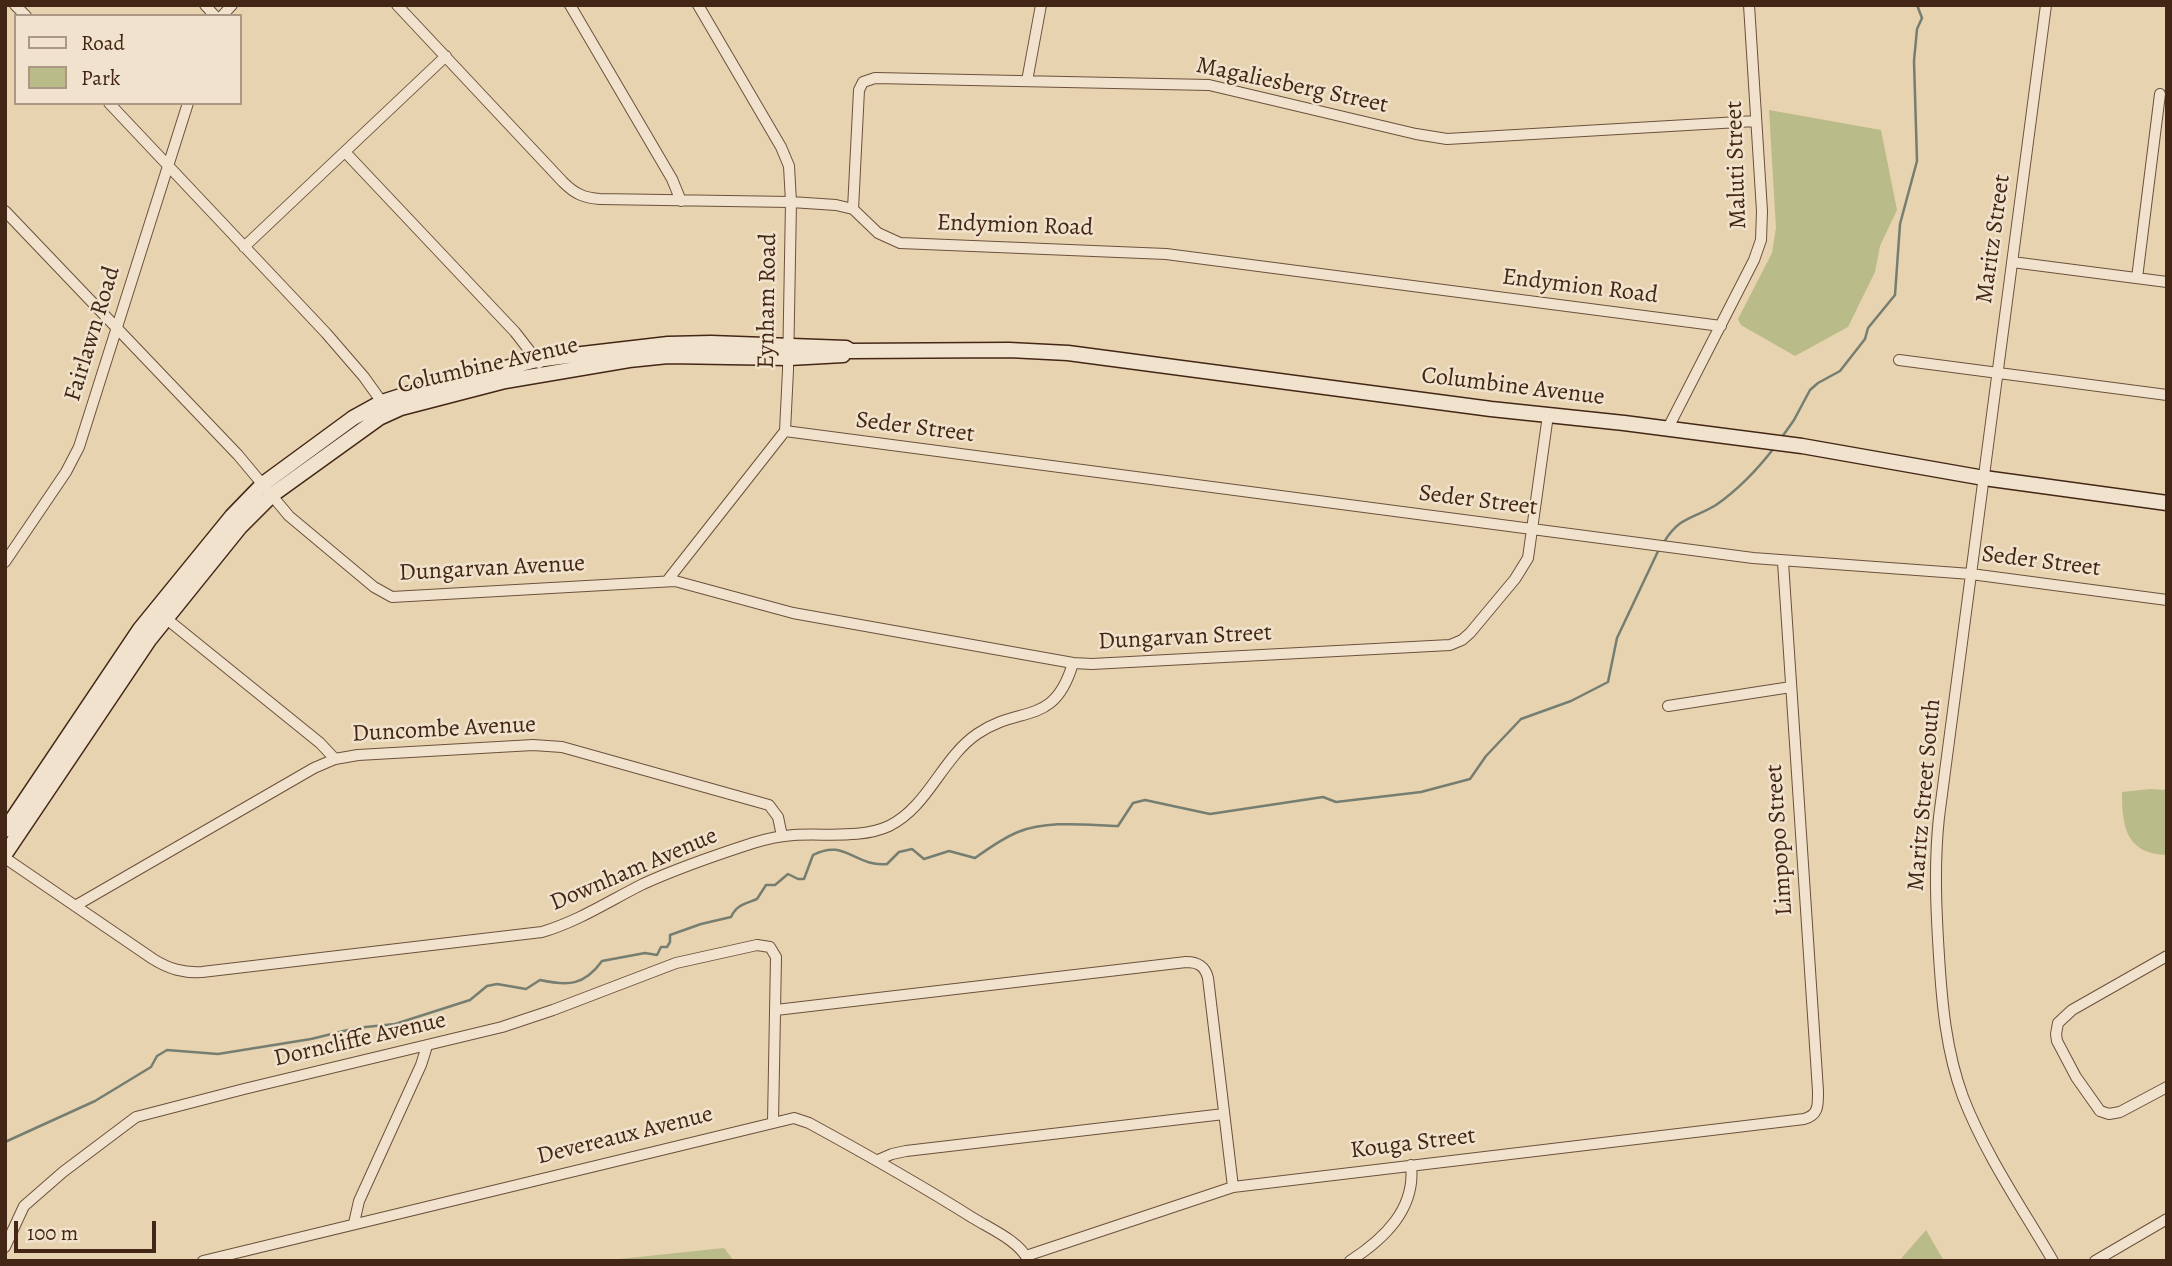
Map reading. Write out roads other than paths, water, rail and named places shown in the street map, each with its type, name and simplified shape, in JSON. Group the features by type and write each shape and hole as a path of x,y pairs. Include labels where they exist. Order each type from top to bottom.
{"main road":[{"name":"Columbine Avenue","path":"5,856 83,728 160,614 251,514 267,489 365,426 385,407 484,386 540,367 668,350 846,355 851,351 1068,353 1802,446 1984,478 2167,503"},
{"name":"Columbine Avenue","path":"5,830 83,728"}],"street":[{"path":"397,5 575,194 600,200 791,202 853,209"},
{"path":"570,5 672,179 681,201"},
{"name":"Eynham Road","path":"698,5 785,154 790,174 789,352 785,431"},
{"path":"1027,81 1041,5"},
{"name":"Maluti Street","path":"1668,428 1746,278 1761,240 1762,211 1749,5"},
{"name":"Maritz Street","path":"1984,478 2046,5"},
{"path":"244,247 446,55"},
{"name":"Magaliesberg Street","path":"853,209 859,90 863,82 875,78 1209,85 1441,139 1756,121"},
{"path":"2137,278 2160,94"},
{"path":"111,105 335,343 385,407"},
{"name":"Fairlawn Road","path":"5,562 74,459 187,105"},
{"path":"345,152 515,332 540,367"},
{"name":"Endymion Road","path":"853,209 878,233 900,243 1146,252 1721,326"},
{"name":"Dungarvan Avenue","path":"5,211 117,326 298,523 380,591 393,597 667,581"},
{"path":"2012,262 2167,282"},
{"path":"1899,360 2167,395"},
{"name":"Dungarvan Street","path":"667,581 684,583 793,612 1073,663 1111,664 1455,643 1470,633 1516,579 1528,558 1548,415"},
{"path":"667,581 785,431"},
{"name":"Seder Street","path":"785,431 1783,562 1971,574 2167,600"},
{"name":"Maritz Street South","path":"1984,478 1936,853 1935,896 1942,1005 1951,1059 1972,1118 2053,1261"},
{"name":"Limpopo Street","path":"1783,562 1818,1091 1818,1106 1814,1114"},
{"path":"160,614 320,743 335,759"},
{"name":"Downham Avenue","path":"5,856 162,964 178,971 202,972 542,932 574,921 645,884 751,844 782,836 874,831 896,822 922,797 959,751 977,734 1040,710 1057,699 1067,682 1073,663"},
{"path":"1668,706 1790,687"},
{"name":"Duncombe Avenue","path":"75,906 314,768 335,759 358,755 533,745 562,747 769,805 776,811 782,836"},
{"name":"Dorncliffe Avenue","path":"5,1247 24,1206 63,1172 136,1117 526,1020 696,957 757,944 771,947 776,957 776,1010"},
{"path":"2167,956 2072,1010 2061,1019 2056,1034 2058,1044 2076,1077 2100,1111 2109,1114 2120,1112 2167,1087"},
{"path":"773,1122 776,1010 1186,962 1197,963 1204,968 1212,1008 1233,1187"},
{"path":"354,1223 359,1201 421,1065 427,1046"},
{"path":"878,1160 906,1152 1224,1114"},
{"name":"Kouga Street","path":"1027,1258 1233,1187 1804,1119 1814,1114"},
{"name":"Devereaux Avenue","path":"203,1261 789,1118 800,1119 878,1160 990,1228 1017,1247 1027,1258"},
{"path":"1350,1261 1381,1238 1397,1218 1410,1193 1413,1179 1411,1165"},
{"path":"2095,1261 2167,1219"}],"waterway":[{"path":"1782,437 1810,390 1840,371 1865,339 1868,328 1895,295 1900,224 1917,161 1914,61 1917,29 1922,18 1917,5"},
{"path":"1664,542 1681,523 1716,505 1732,492 1774,448"},
{"path":"5,1142 95,1101 151,1067 157,1056 167,1050 218,1054 311,1039 356,1028 395,1024 470,1000 487,986 497,984 526,989 540,980 575,982 589,975 602,961 645,953 657,955 661,947 667,947 670,935 731,917 739,907 757,899 766,885 775,885 788,874 804,879 813,855 824,851 842,851 876,864 887,864 899,852 912,849 924,859 949,851 975,858 1007,837 1030,828 1067,824 1118,826 1133,803 1145,800 1210,814 1323,797 1336,802 1421,792 1470,779 1486,756 1521,719 1571,701 1608,682 1617,638 1660,547"}]}
